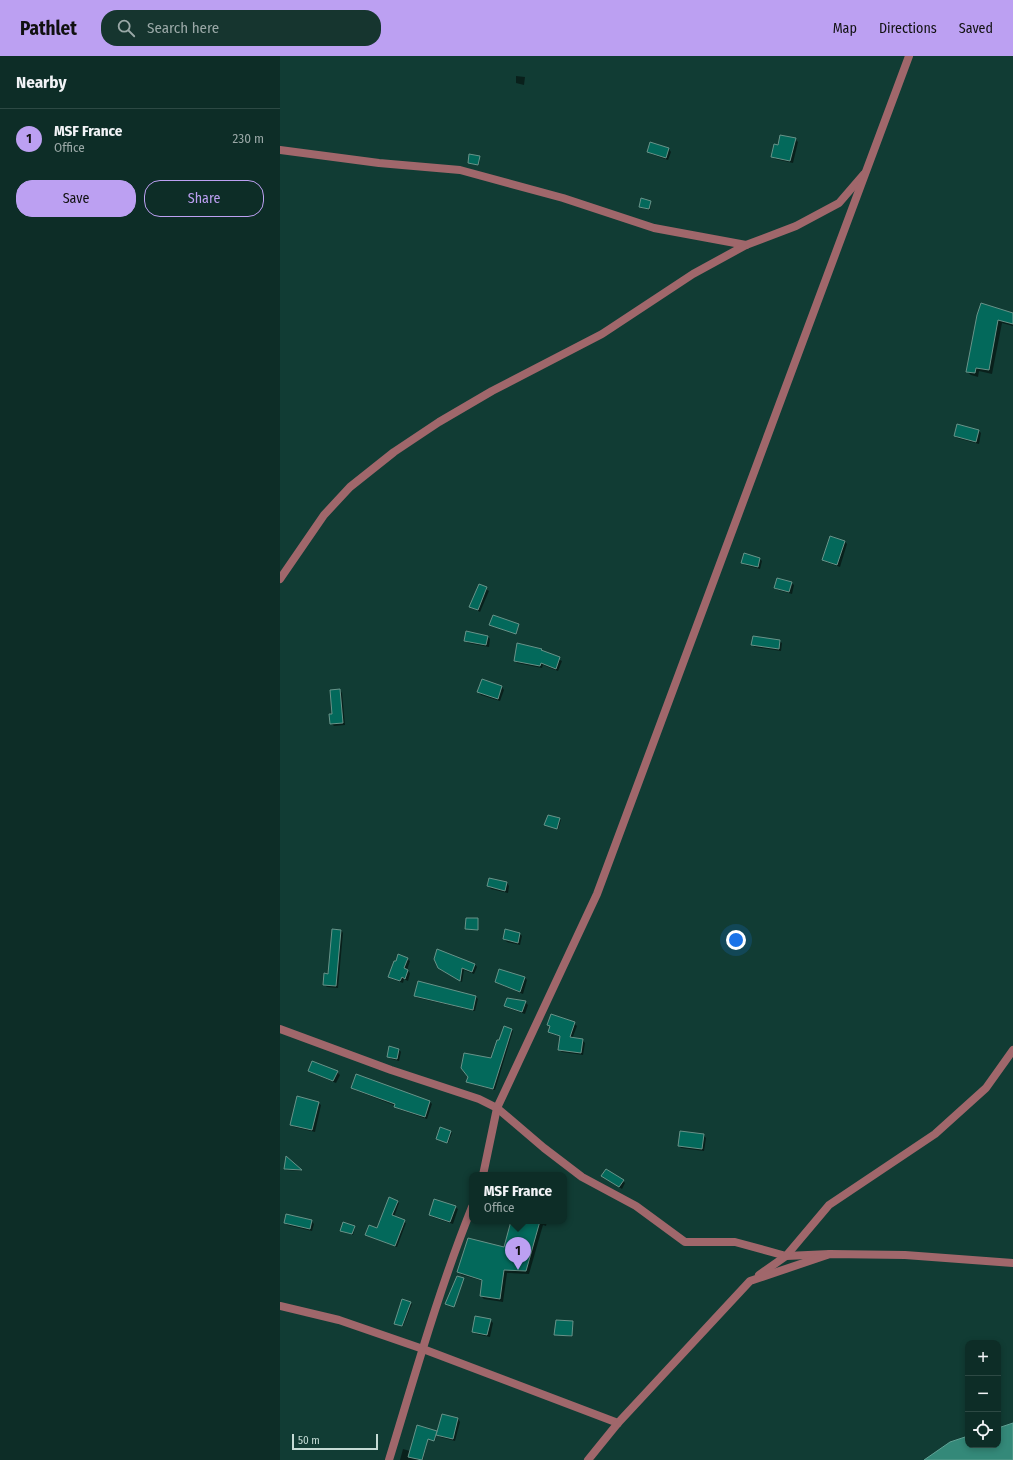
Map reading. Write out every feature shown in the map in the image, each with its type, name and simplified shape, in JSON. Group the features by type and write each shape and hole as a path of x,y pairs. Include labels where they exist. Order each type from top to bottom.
{"street":[{"path":"484,1172 498,1108 597,894 909,56"},
{"path":"280,150 379,163 460,170 564,198 654,228 746,245"},
{"path":"280,579 324,515 350,487 394,452 439,422 492,391 602,334 693,274 746,245 796,226 839,203 866,173"},
{"path":"280,1029 391,1070 479,1099 498,1108 544,1148 582,1177 636,1206 685,1242 735,1242 786,1256 830,1254 905,1255 1013,1263"},
{"path":"588,1460 618,1423 750,1281 786,1256 829,1205 935,1134 986,1088 1013,1050"},
{"path":"389,1460 422,1349 456,1246 469,1214"},
{"path":"750,1281 830,1254"},
{"path":"280,1306 339,1320 422,1349 618,1423"}],"shaded area":[{"path":"1013,1423 1013,1460 924,1460 950,1442 965,1437 965,1448 1001,1448 1001,1427"}],"building":[{"path":"780,135 796,138 790,161 771,157 774,144 778,145"},
{"path":"650,142 669,148 666,158 647,152"},
{"path":"469,154 480,156 478,165 468,163"},
{"path":"641,198 651,201 649,209 639,207"},
{"path":"981,303 1013,313 1013,324 998,320 989,370 976,368 975,373 966,372 977,315"},
{"path":"957,424 979,430 976,442 954,436"},
{"path":"830,536 845,541 837,565 822,560"},
{"path":"744,553 760,558 758,567 741,563"},
{"path":"777,578 792,582 789,592 774,588"},
{"path":"479,584 487,587 478,610 469,607"},
{"path":"493,615 519,624 516,634 489,625"},
{"path":"466,631 488,636 486,645 464,641"},
{"path":"753,636 780,640 779,649 751,645"},
{"path":"517,643 542,649 541,650 560,657 556,669 541,663 540,666 514,661"},
{"path":"482,679 502,686 498,699 477,692"},
{"path":"340,689 343,723 330,724 329,714 332,714 330,690"},
{"path":"548,815 560,818 557,829 544,825"},
{"path":"489,878 507,882 505,891 487,886"},
{"path":"466,918 478,918 478,930 465,929"},
{"path":"332,929 341,930 336,986 323,985 324,973 328,974"},
{"path":"505,929 520,933 518,943 503,939"},
{"path":"437,949 475,964 472,972 462,968 460,981 438,968 434,959"},
{"path":"398,954 408,958 404,968 408,970 405,979 402,977 400,981 388,977"},
{"path":"499,969 525,977 520,992 495,982"},
{"path":"418,981 476,996 473,1010 414,996"},
{"path":"507,998 526,1001 522,1012 504,1006"},
{"path":"551,1014 575,1022 570,1037 583,1039 581,1053 558,1050 560,1036 548,1032 550,1026 547,1025"},
{"path":"504,1026 512,1029 493,1089 466,1082 468,1077 461,1068 464,1053 491,1058 497,1040 499,1040"},
{"path":"389,1046 399,1049 397,1059 387,1057"},
{"path":"312,1061 338,1071 333,1081 308,1071"},
{"path":"356,1074 430,1101 425,1117 394,1107 395,1104 351,1088"},
{"path":"297,1096 319,1102 312,1130 290,1125"},
{"path":"440,1127 451,1131 447,1143 436,1139"},
{"path":"680,1131 704,1134 702,1149 678,1146"},
{"path":"286,1156 302,1170 284,1169"},
{"path":"606,1169 624,1180 619,1187 601,1176"},
{"path":"389,1197 398,1201 392,1215 405,1220 395,1246 365,1235 369,1225 377,1228"},
{"path":"434,1199 456,1206 450,1222 429,1215"},
{"path":"286,1214 312,1220 310,1229 284,1223"},
{"path":"343,1222 355,1226 352,1234 340,1231"},
{"path":"510,1224 539,1224 526,1271 504,1270 500,1299 480,1296 482,1280 457,1272 468,1238 504,1247"},
{"path":"457,1276 464,1278 454,1307 445,1304"},
{"path":"402,1299 411,1302 402,1326 394,1324"},
{"path":"475,1316 491,1319 487,1335 472,1332"},
{"path":"556,1320 573,1321 572,1336 554,1335"},
{"path":"442,1414 458,1418 453,1439 436,1435"},
{"path":"417,1425 437,1431 434,1441 428,1439 422,1460 408,1457"}],"place":[{"name":"MSF France","path":"518,1270"}]}
